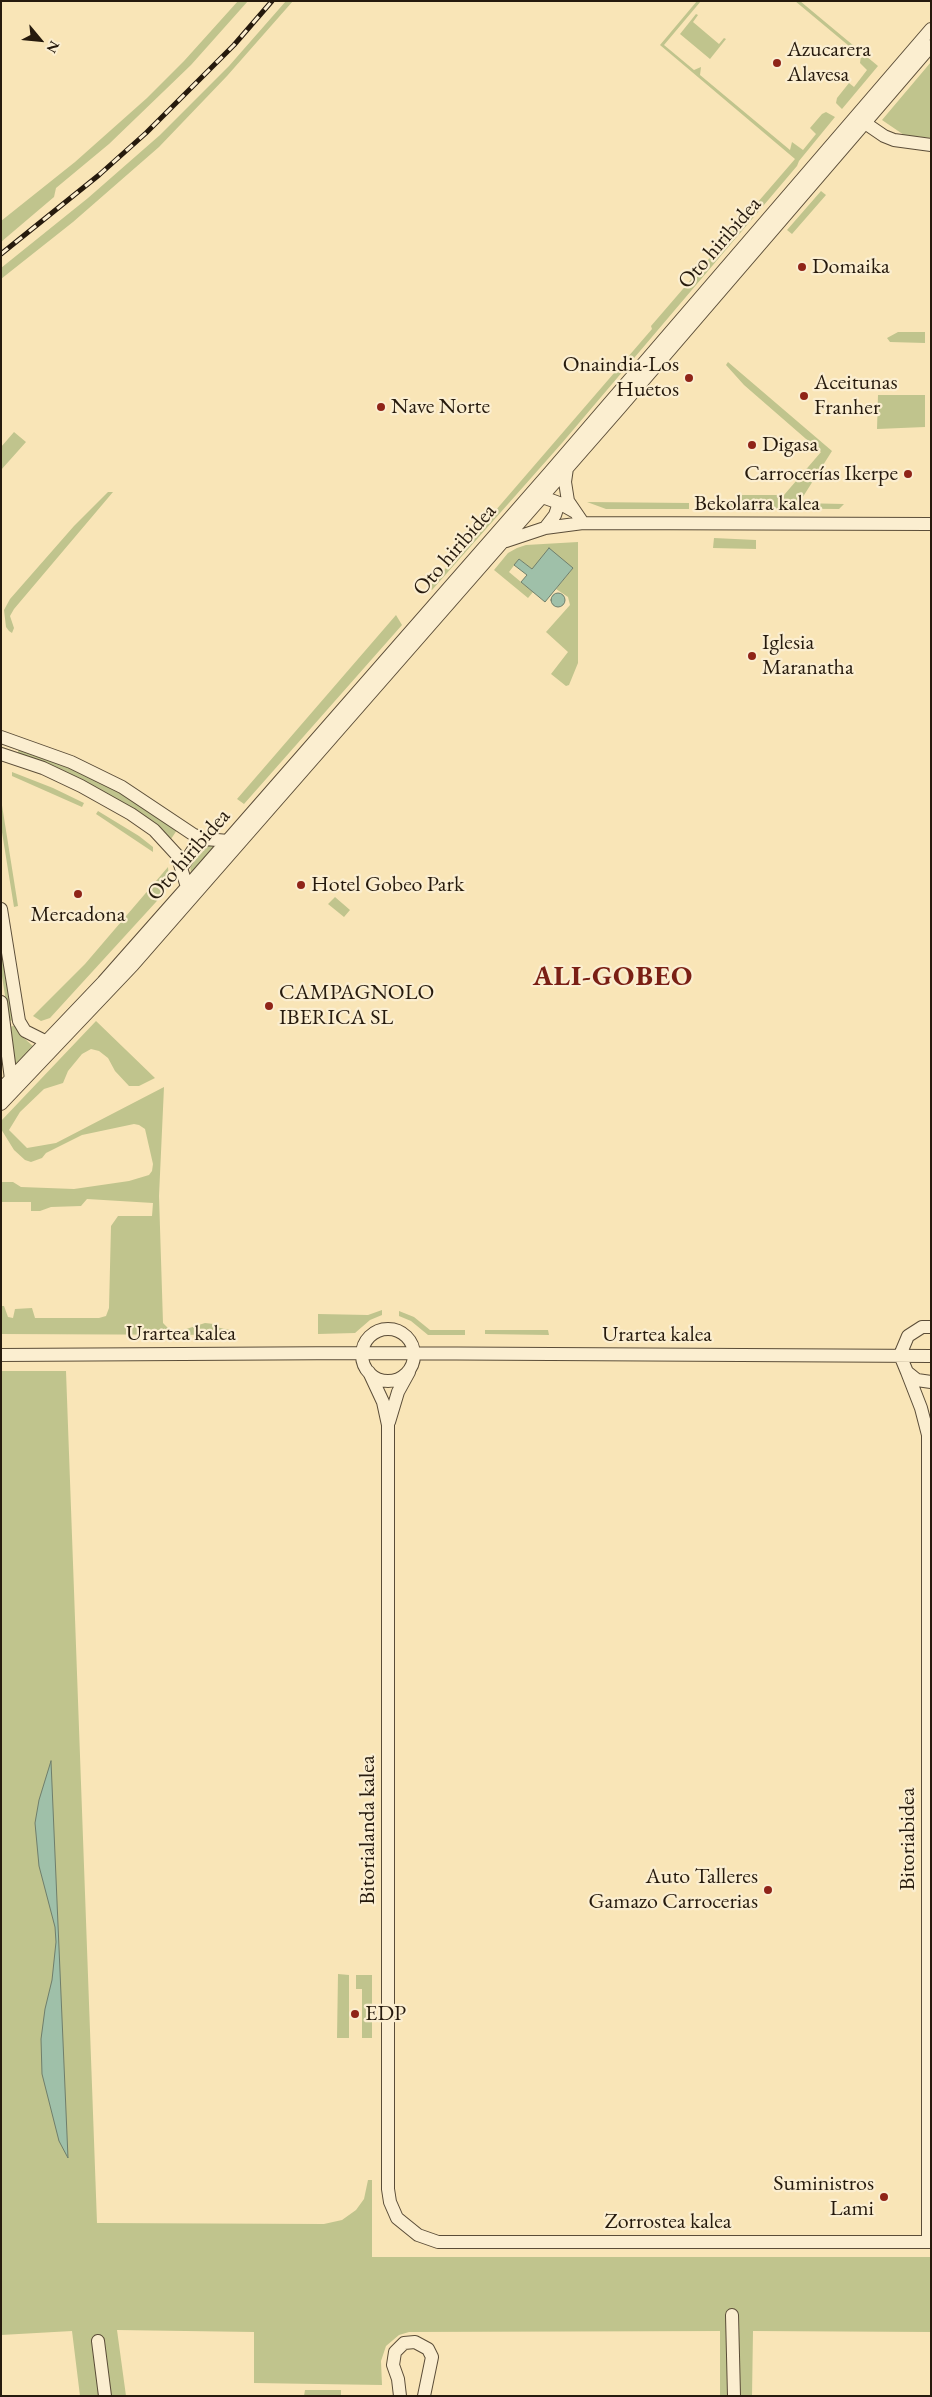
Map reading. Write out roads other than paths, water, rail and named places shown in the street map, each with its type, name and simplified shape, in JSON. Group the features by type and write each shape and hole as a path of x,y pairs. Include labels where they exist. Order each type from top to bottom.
{"street":[{"name":"Oto hiribidea","path":"1,1089 47,1042 188,887 536,495 931,29"},
{"name":"Oto hiribidea","path":"1,1104 133,965 503,542 536,495 567,468 931,46"},
{"path":"865,123 884,136 894,140 931,144"},
{"path":"567,468 566,493 575,512 583,523"},
{"path":"536,495 575,512"},
{"path":"545,528 555,515 558,503"},
{"name":"Bekolarra kalea","path":"503,542 545,528 583,523 931,524"},
{"path":"1,737 71,762 122,787 182,828 206,839 228,841"},
{"path":"2,754 43,768 74,782 131,814 165,839 182,866 188,887"},
{"path":"182,866 193,850 206,839"},
{"path":"1,909 19,1021 25,1031 47,1042"},
{"path":"1,1002 11,1079"},
{"path":"931,1327 922,1327 908,1336 900,1355 907,1372 917,1380 931,1382"},
{"path":"388,1328 398,1330 407,1335 415,1353 410,1370 401,1378 390,1381 378,1379 363,1364 362,1353 364,1343 370,1335 388,1328"},
{"name":"Urartea kalea","path":"1,1355 415,1353 471,1355 931,1356"},
{"name":"Bitorialanda kalea","path":"388,1425 398,1392 410,1370"},
{"name":"Bitorialanda kalea","path":"369,1372 383,1402 388,1425 388,2189 394,2210 408,2228"},
{"name":"Bitoriabidea","path":"907,1372 929,1430 929,2242"},
{"name":"Zorrostea kalea","path":"408,2228 418,2235 438,2242 929,2242"},
{"path":"732,2315 734,2396"},
{"path":"98,2341 105,2396"},
{"path":"400,2396 398,2379 392,2359 394,2352 400,2345 414,2342 428,2349 432,2357 424,2396"}],"railway":[{"path":"1,254 99,175 146,133 234,45 272,1"}],"place":[{"name":"Azucarera Alavesa","path":"777,63"},
{"name":"Domaika","path":"802,267"},
{"name":"Onaindia-Los Huetos","path":"689,378"},
{"name":"Aceitunas Franher","path":"804,396"},
{"name":"Nave Norte","path":"381,407"},
{"name":"Digasa","path":"752,445"},
{"name":"Carrocerías Ikerpe","path":"908,474"},
{"name":"Iglesia Maranatha","path":"752,656"},
{"name":"Hotel Gobeo Park","path":"301,885"},
{"name":"Mercadona","path":"78,894"},
{"name":"CAMPAGNOLO IBERICA SL","path":"269,1006"},
{"name":"Auto Talleres Gamazo Carrocerias","path":"768,1890"},
{"name":"EDP","path":"355,2014"},
{"name":"Suministros Lami","path":"884,2197"}],"district":[{"name":"ALI-GOBEO","path":"613,977"}]}
